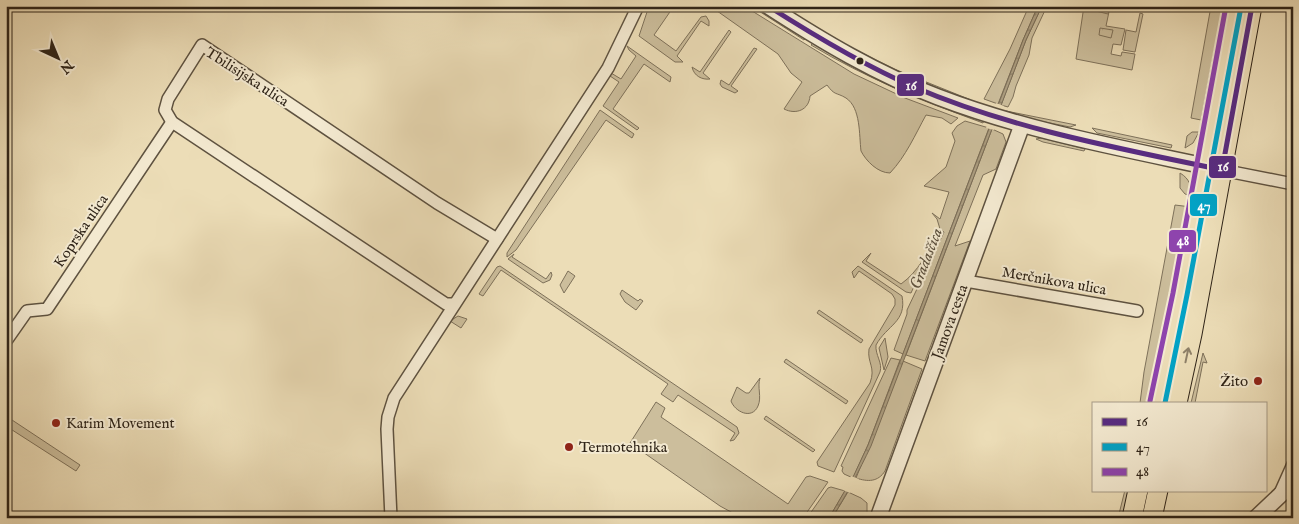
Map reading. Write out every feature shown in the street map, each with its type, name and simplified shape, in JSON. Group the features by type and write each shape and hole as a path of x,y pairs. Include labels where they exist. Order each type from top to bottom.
{"main road":[{"path":"1157,402 1170,345 1234,6"},
{"path":"1177,402 1192,334 1252,6"},
{"path":"1132,518 1138,492"},
{"path":"1152,518 1158,492"}],"street":[{"path":"391,518 387,429 390,409 401,384 608,68 638,6"},
{"path":"768,6 833,48 878,71 937,97 1003,120 1222,170 1293,184"},
{"name":"Tbilisijska ulica","path":"172,122 165,110 168,99 202,45 437,203 497,239"},
{"path":"172,122 446,304 453,304"},
{"name":"Koprska ulica","path":"6,341 27,311 47,309 172,122"},
{"name":"Jamova cesta","path":"878,518 1022,125"},
{"name":"Merčnikova ulica","path":"966,281 1137,311"},
{"path":"1279,495 1293,464"},
{"path":"1256,518 1293,484"}],"green space":[{"path":"649,6 674,6 654,35 676,51 701,17 706,16 709,26 701,21 677,56 683,62 675,62 639,36"},
{"path":"710,6 744,6 854,74 905,98 958,118 951,124 942,118 926,115 901,160 890,173 881,171 866,159 861,151 857,115 851,102 834,92 827,85 810,96 807,105 801,110 789,111 784,109 802,82 791,73 778,54"},
{"path":"751,6 756,6 806,38 804,40"},
{"path":"1029,6 1038,6 998,104 984,99 1010,49"},
{"path":"1042,6 1047,6 1032,38 1029,55 1013,97 1008,107 1001,105 1026,40"},
{"path":"1084,6 1097,6 1110,7 1106,26 1125,29 1121,45 1113,44 1111,54 1121,56 1122,52 1135,54 1132,70 1076,59","holes":["1097,6 1109,9 1108,14 1096,11"]},
{"path":"1211,6 1225,6 1201,120 1191,118"},
{"path":"1140,13 1143,14 1135,52 1123,50 1126,30 1136,32"},
{"path":"1100,28 1113,30 1111,38 1099,35"},
{"path":"729,30 731,32 703,73 710,79 699,77 692,67 700,72"},
{"path":"813,43 984,120 983,123 874,78 811,45"},
{"path":"842,43 894,69 971,100 965,100 893,71"},
{"path":"627,46 671,77 670,82 644,64 613,109 639,128 637,130 603,106 619,82 610,76 611,73 621,79 636,56"},
{"path":"754,48 757,49 731,86 738,91 735,93 722,87 720,84 721,80 729,85"},
{"path":"600,110 634,134 632,138 606,120 516,250 507,257 507,253"},
{"path":"1006,111 1076,125 1070,127 1005,114"},
{"path":"965,121 989,128 903,354 894,350 907,310 944,232 940,229 937,219 932,213 940,219 949,192 924,186 946,167 955,141 952,133 957,126"},
{"path":"1092,128 1172,145 1171,148 1097,133"},
{"path":"992,129 1003,134 1006,142 996,169 983,175 955,246 970,241 925,361 906,355"},
{"path":"1192,132 1199,132 1193,143 1185,148 1187,136"},
{"path":"1041,138 1085,149 1084,151 1036,139"},
{"path":"1180,173 1189,183 1192,196 1185,194 1180,188"},
{"path":"1175,205 1191,207 1151,402 1140,402"},
{"path":"938,234 911,293 906,292 862,262 871,253 866,261 901,284 918,268"},
{"path":"514,254 512,257 546,279 551,272 550,280 543,283 508,259"},
{"path":"500,266 737,427 739,433 734,440 730,441 735,433 678,395 673,402 661,394 668,384 501,270 483,296 479,294 497,267"},
{"path":"858,266 902,296 903,305 899,318 876,345 881,369 834,472 818,466 817,462 870,383 872,369 869,349 895,305 895,299 892,294 859,271 854,278 852,272"},
{"path":"568,271 575,276 564,293 560,285"},
{"path":"622,290 638,301 640,299 643,301 636,310 625,302 620,294"},
{"path":"819,310 863,340 861,343 817,313"},
{"path":"458,316 467,319 461,328 450,321"},
{"path":"885,338 888,357 884,370 879,348"},
{"path":"1203,353 1207,363 1203,362 1195,402 1191,402"},
{"path":"891,358 900,360 868,445 853,478 844,474 842,471 843,467 841,466"},
{"path":"786,359 848,401 846,404 784,362"},
{"path":"903,361 922,369 885,471 882,475 872,480 856,478"},
{"path":"760,378 758,406 752,413 740,411 731,401 737,387 749,393"},
{"path":"656,402 665,408 661,417 788,504 806,477 810,476 828,482 803,518 742,518 720,506 630,443"},
{"path":"6,416 80,465 76,471 6,426"},
{"path":"766,416 815,450 813,452 764,419"},
{"path":"831,487 845,491 829,518 807,518 828,488"},
{"path":"848,492 867,503 867,518 832,518"},
{"path":"1124,492 1132,492 1126,518 1118,518"}],"water":[{"name":"Gradaščica","path":"1038,6 1042,6 1026,40 871,446 843,500 832,518 829,518 854,475 868,445 1023,40"}],"pier":[{"path":"996,103 1004,106 994,130 986,128"},
{"path":"851,476 859,479 850,493 843,490"}],"transit line":[{"name":"16","path":"768,6 858,60 914,87 951,102 989,115 1066,136 1222,170 1252,6"},
{"name":"48","path":"1150,401 1173,293 1226,6"},
{"name":"47","path":"1165,402 1241,7"}],"place":[{"name":"Žito","path":"1258,381"},
{"name":"Karim Movement","path":"56,423"},
{"name":"Termotehnika","path":"569,447"}]}
